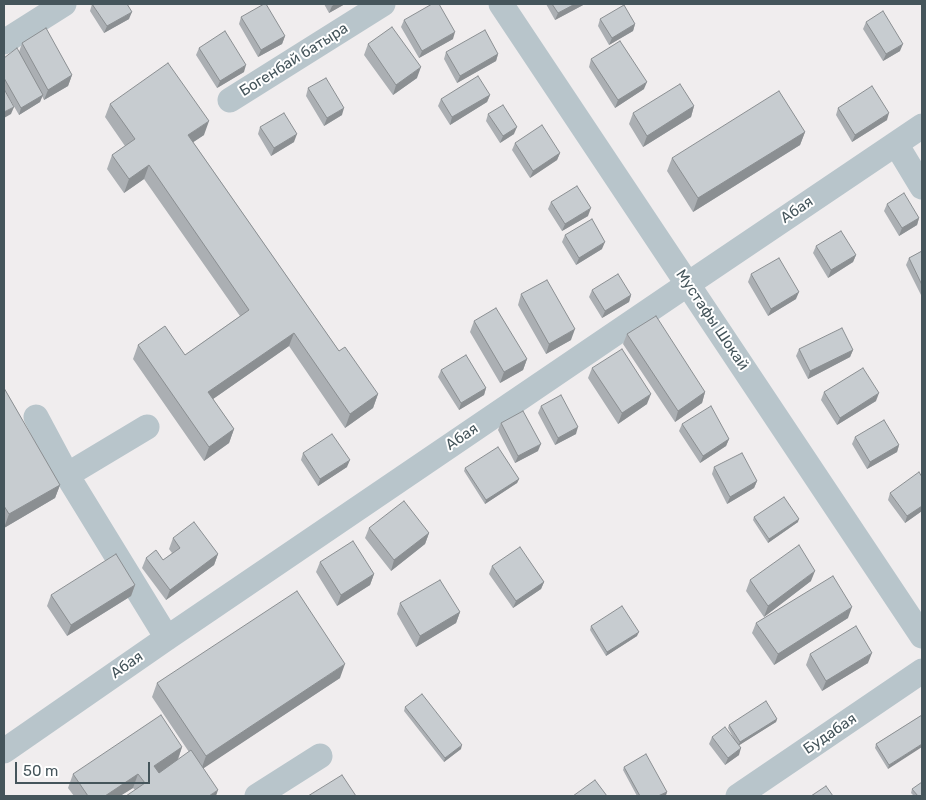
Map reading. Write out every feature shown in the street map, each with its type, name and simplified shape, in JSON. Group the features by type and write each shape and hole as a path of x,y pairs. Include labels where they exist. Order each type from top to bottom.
{"street":[{"path":"4,42 64,4"},
{"name":"Богенбай батыра","path":"230,100 383,4"},
{"name":"Мустафы Шокай","path":"501,4 922,636"},
{"name":"Абая","path":"4,748 922,126"},
{"path":"896,144 922,187"},
{"path":"36,417 67,475 167,638"},
{"path":"67,475 147,427"},
{"name":"Будабая","path":"738,796 922,671"},
{"path":"257,796 320,756"}],"building":[{"path":"92,4 127,4 132,12 107,26"},
{"path":"266,4 285,36 261,50 241,17"},
{"path":"432,4 439,4 455,32 422,51 404,20"},
{"path":"552,4 575,4 558,13"},
{"path":"624,5 635,24 612,38 600,19"},
{"path":"883,11 903,44 886,54 866,22"},
{"path":"392,27 421,67 396,85 368,44"},
{"path":"46,28 72,75 48,90 22,43"},
{"path":"485,30 498,54 460,76 446,52"},
{"path":"225,31 246,65 220,81 199,48"},
{"path":"620,41 647,82 618,100 591,59"},
{"path":"17,48 43,95 21,108 4,78 4,58"},
{"path":"168,63 209,121 188,135 339,351 345,347 378,394 350,414 294,333 208,392 234,429 209,447 138,345 165,326 185,355 249,310 149,165 129,179 112,155 135,139 110,104"},
{"path":"478,76 490,95 452,117 441,99"},
{"path":"326,78 344,108 327,118 308,88"},
{"path":"680,84 694,106 647,136 633,113"},
{"path":"872,86 889,113 855,135 838,108"},
{"path":"4,89 14,107 4,112"},
{"path":"779,91 805,132 698,198 672,158"},
{"path":"503,105 517,127 503,136 488,114"},
{"path":"284,113 297,134 274,148 260,127"},
{"path":"542,125 560,153 533,171 515,143"},
{"path":"577,186 591,208 565,224 551,202"},
{"path":"904,193 919,218 902,228 887,204"},
{"path":"592,219 605,242 579,258 565,235"},
{"path":"841,231 856,255 831,270 816,246"},
{"path":"922,251 922,285 909,258"},
{"path":"779,258 799,292 771,309 751,274"},
{"path":"618,274 631,295 605,311 592,290"},
{"path":"547,280 575,329 549,344 521,294"},
{"path":"496,308 527,359 504,372 474,321"},
{"path":"656,316 705,392 678,411 627,334"},
{"path":"842,328 853,350 810,371 799,349"},
{"path":"622,349 651,394 622,413 592,368"},
{"path":"466,355 486,388 461,403 441,370"},
{"path":"863,368 879,393 840,418 824,392"},
{"path":"4,388 60,485 9,514 4,506"},
{"path":"561,395 578,427 558,438 541,406"},
{"path":"711,406 729,439 703,456 682,424"},
{"path":"523,411 541,444 518,456 501,423"},
{"path":"884,420 899,445 870,462 855,437"},
{"path":"332,434 350,460 320,479 303,453"},
{"path":"498,447 519,479 486,500 465,468"},
{"path":"742,453 757,481 730,497 714,467"},
{"path":"919,472 922,477 922,506 907,516 890,493"},
{"path":"784,497 799,519 769,539 754,517"},
{"path":"404,501 429,533 394,560 369,528"},
{"path":"194,522 218,554 170,590 146,558 156,550 163,560 180,548 173,538"},
{"path":"353,541 374,574 341,595 320,562"},
{"path":"799,545 815,571 768,606 750,580"},
{"path":"520,547 544,582 516,601 492,566"},
{"path":"116,554 135,585 71,625 51,595"},
{"path":"833,576 852,607 778,654 756,623"},
{"path":"440,580 460,612 420,636 400,603"},
{"path":"297,591 345,664 206,756 157,683"},
{"path":"622,606 639,632 607,652 591,626"},
{"path":"856,626 872,653 826,681 810,654"},
{"path":"422,694 462,745 445,758 405,707"},
{"path":"766,701 777,719 740,742 729,725"},
{"path":"161,715 182,747 154,766 159,773 191,750 218,790 209,796 126,796 145,783 138,774 105,796 88,796 73,774"},
{"path":"922,715 922,744 889,765 876,744"},
{"path":"725,727 741,748 728,758 712,737"},
{"path":"646,754 667,792 658,796 640,796 624,767"},
{"path":"342,775 356,796 308,796"},
{"path":"595,780 607,796 573,796"},
{"path":"922,782 922,796 918,796 912,789"},
{"path":"826,786 833,796 811,796"}]}
